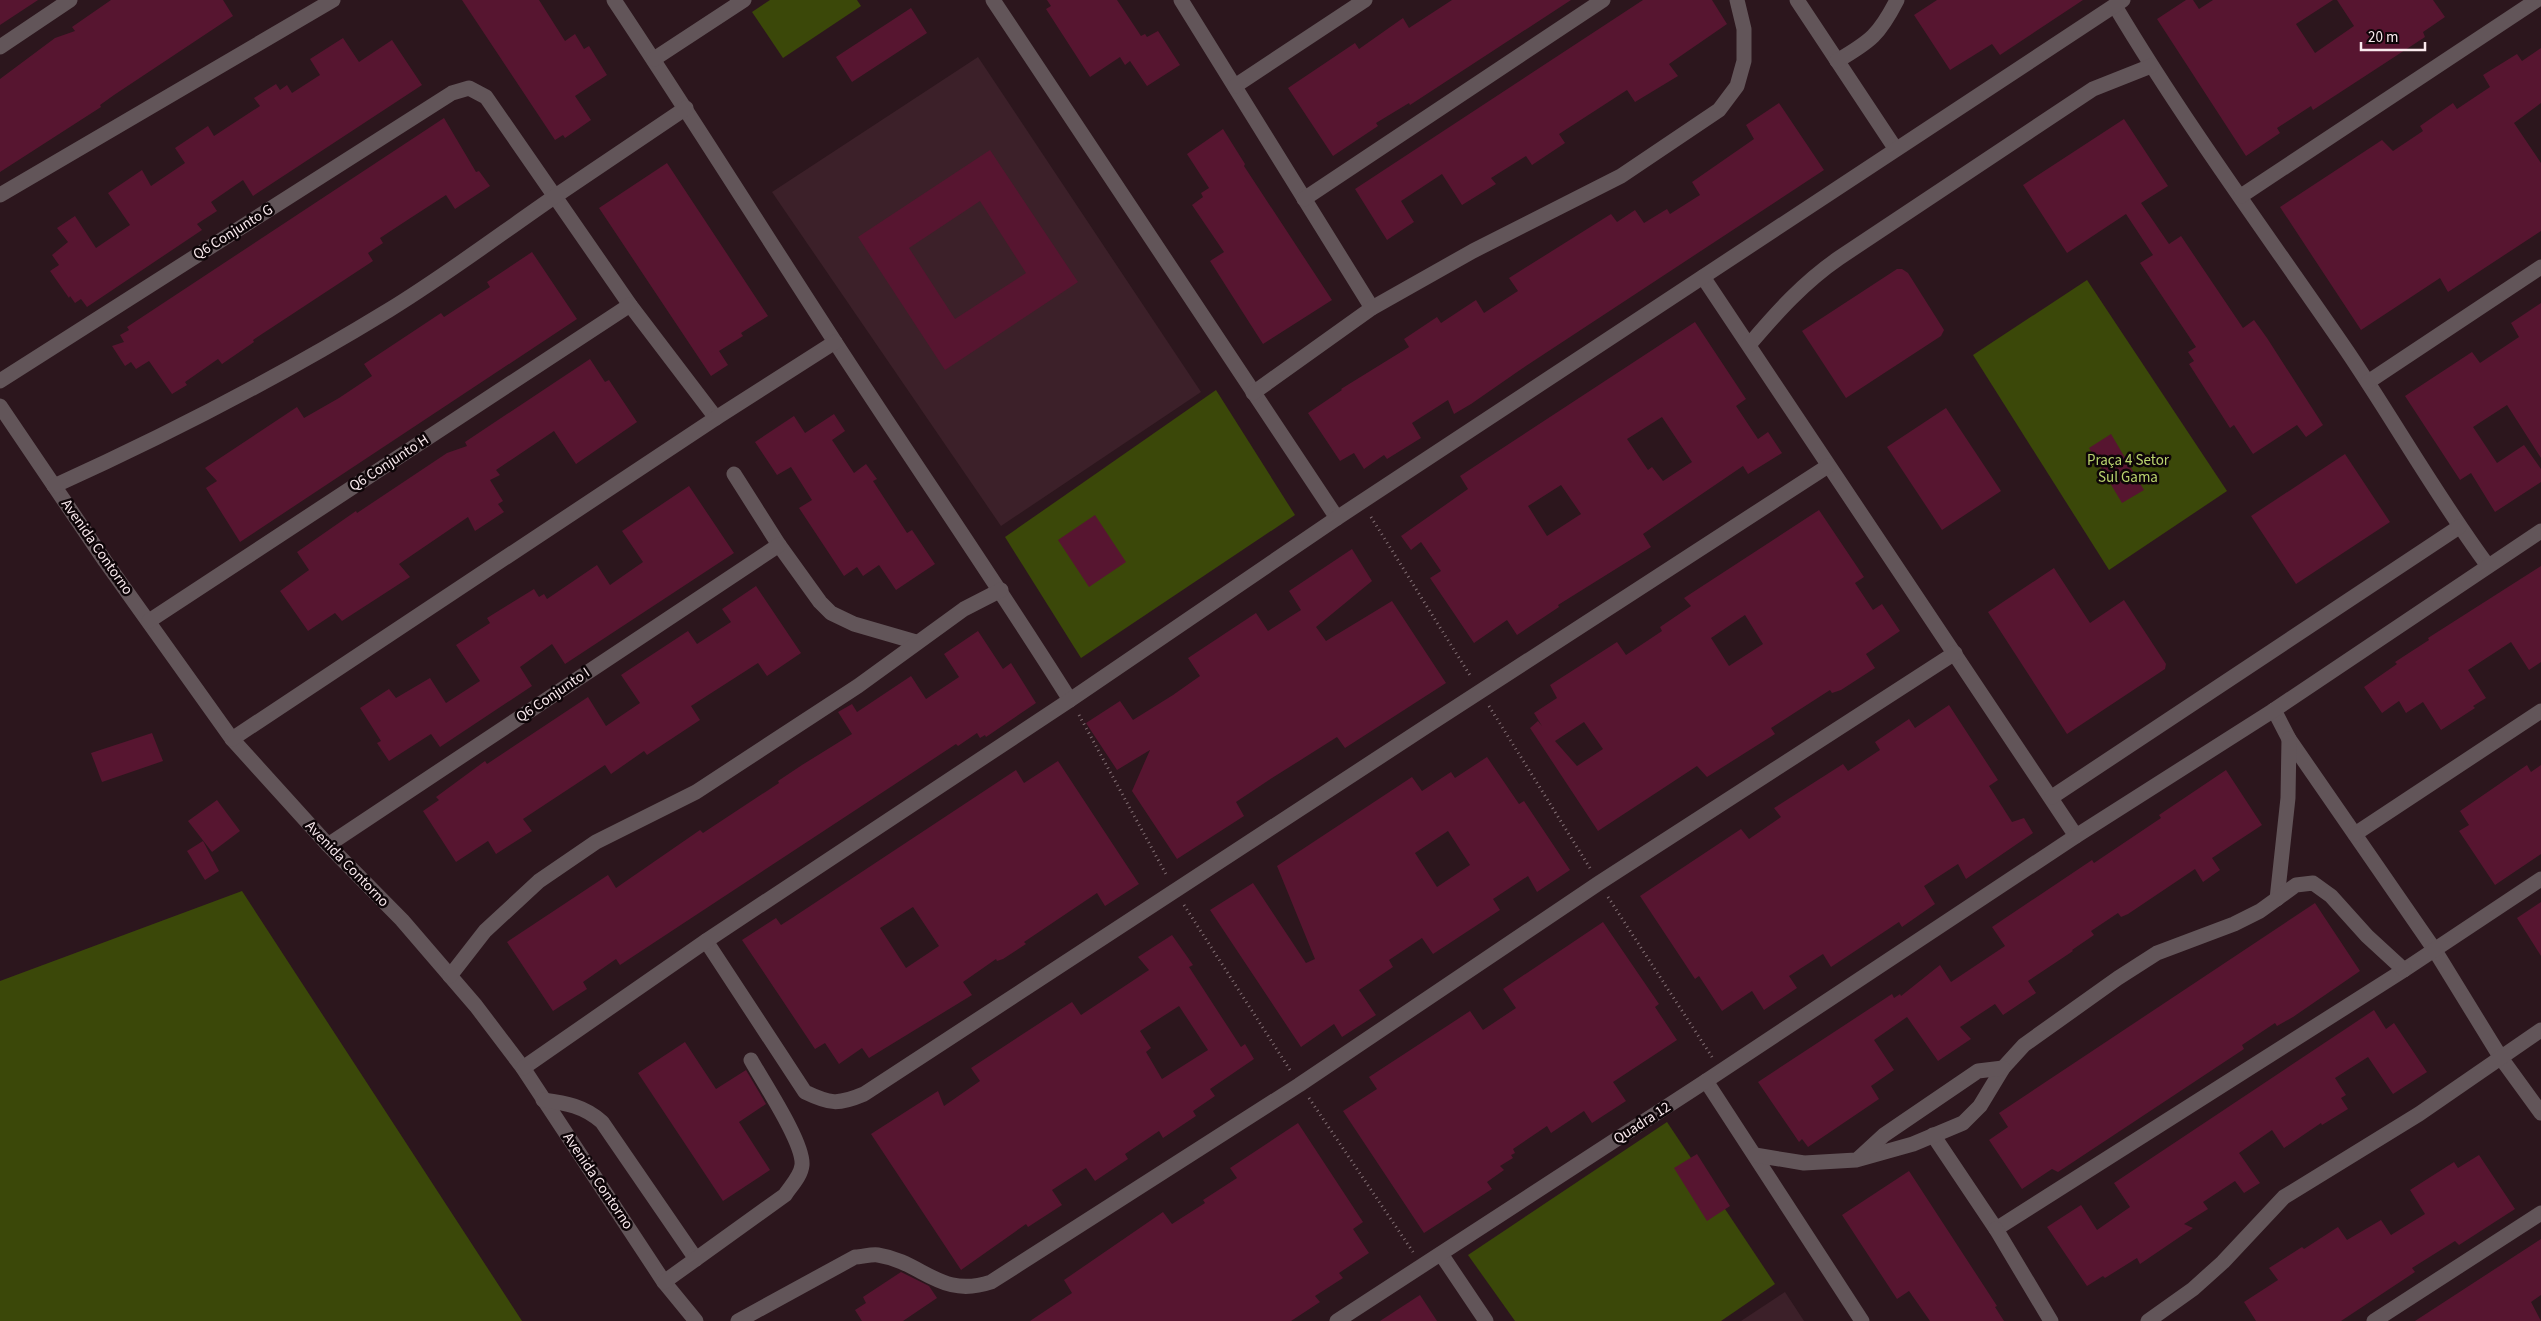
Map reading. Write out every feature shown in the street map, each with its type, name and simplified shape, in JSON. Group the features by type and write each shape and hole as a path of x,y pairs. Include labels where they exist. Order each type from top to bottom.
{"street":[{"path":"0,46 70,0"},
{"path":"0,195 333,0"},
{"path":"614,0 686,108 835,342 1001,590 1070,700"},
{"path":"654,59 744,0"},
{"path":"993,0 1337,518"},
{"path":"1182,0 1372,308"},
{"path":"1235,86 1365,0"},
{"path":"1304,199 1603,0"},
{"path":"1253,393 1372,308 1473,251 1621,176 1719,110 1737,86 1744,61 1744,29 1737,0"},
{"path":"1797,0 1895,148"},
{"path":"1837,61 1868,43 1886,22 1897,0"},
{"path":"2241,196 2537,0"},
{"path":"523,1068 706,941 1070,700 1337,518 1895,148 2119,3 2151,66 2368,382 2459,527 2488,566"},
{"path":"1750,345 1783,305 1821,271 1839,258 2093,89 2151,66"},
{"name":"Q6 Conjunto G","path":"0,381 452,93 469,88 486,97 555,197"},
{"path":"54,486 125,454 254,388 341,339 467,259 686,108"},
{"path":"555,197 630,305 716,418"},
{"path":"2368,382 2541,267"},
{"path":"1703,277 1750,345 1828,466 2052,797 2076,836"},
{"name":"Q6 Conjunto H","path":"149,621 630,305"},
{"path":"232,739 716,418 835,342"},
{"name":"Avenida Contorno","path":"0,406 232,739 328,845 402,920 476,1006 523,1068 664,1282 696,1321"},
{"path":"706,941 805,1092 824,1101 843,1103 864,1094 1176,892 1479,690 1828,466"},
{"path":"734,474 779,545 820,602 831,613 854,624 916,642"},
{"path":"2052,797 2459,527"},
{"name":"Quadra 12","path":"1337,1321 1706,1081 2076,836 2274,710 2541,531"},
{"name":"Q6 Conjunto I","path":"328,845 779,545"},
{"path":"450,976 485,931 539,881 596,842 696,792 858,686 916,642 964,609 1001,590"},
{"path":"738,1321 855,1257 877,1255 897,1260 933,1279 956,1286 973,1288 990,1282 1299,1085 1599,883 1954,653"},
{"path":"2274,710 2289,738 2434,949 2501,1058 2541,1113"},
{"path":"2355,834 2541,711"},
{"path":"2277,900 2288,798 2289,738"},
{"path":"1996,1229 2404,970 2541,879"},
{"path":"1755,1155 1804,1163 1856,1160 1933,1136 1963,1123 1980,1106 2003,1068 2024,1045 2149,958 2234,924 2277,900 2296,885 2314,883 2331,896 2367,936 2404,970"},
{"path":"2148,1321 2194,1289 2223,1262 2284,1197 2419,1114 2541,1030"},
{"path":"664,1282 785,1195 796,1180 802,1166 800,1148 751,1060"},
{"path":"1856,1160 1884,1135 1978,1071 2003,1068"},
{"path":"1706,1081 1862,1321"},
{"path":"544,1100 572,1104 590,1112 602,1122 696,1260"},
{"path":"1933,1136 1996,1229 2050,1321"},
{"path":"2374,1321 2541,1213"},
{"path":"1440,1254 1486,1321"}],"path":[{"path":"1361,502 1599,883 1721,1070"},
{"path":"1070,700 1176,892 1299,1085 1422,1265"}],"shaded area":[{"path":"978,57 1201,392 1001,526 772,192"},
{"path":"1785,1292 1804,1321 1741,1321"}],"green space":[{"path":"770,0 857,0 861,6 783,58 752,12"},
{"name":"Praça 4 Setor Sul Gama","path":"2087,280 2227,491 2109,570 1973,355"},
{"path":"1216,390 1295,515 1081,658 1005,537"},
{"path":"242,891 522,1321 0,1321 0,981"},
{"path":"1667,1122 1775,1284 1721,1321 1515,1321 1468,1255"}],"building":[{"path":"0,0 38,0 0,25"},
{"path":"111,0 223,0 233,16 114,95 100,105 101,107 0,172 0,79 55,38 75,31 72,27"},
{"path":"462,0 539,0 565,41 575,34 584,49 589,46 607,75 575,96 591,120 565,138 563,135 555,140"},
{"path":"1047,0 1117,0 1141,36 1145,34 1147,37 1158,31 1180,65 1147,86 1130,61 1125,65 1120,57 1090,77 1046,9 1051,6"},
{"path":"1452,0 1571,0 1410,105 1409,103 1376,123 1378,126 1333,156 1288,88 1355,43 1359,49 1403,18 1409,28"},
{"path":"1643,0 1712,0 1727,24 1669,64 1678,76 1635,102 1627,90 1559,134 1565,143 1532,165 1526,156 1491,178 1496,184 1462,205 1442,174 1401,201 1414,222 1387,240 1355,189"},
{"path":"1937,0 2083,0 2000,55 1992,44 1950,70 1914,15"},
{"path":"2186,0 2193,0 2199,9 2213,0 2333,0 2296,24 2315,53 2354,26 2337,0 2433,0 2445,17 2423,32 2425,37 2313,110 2311,106 2277,128 2280,133 2246,156 2157,19"},
{"path":"911,8 927,33 852,82 836,57"},
{"path":"343,38 359,62 392,40 422,85 253,196 243,180 211,202 217,211 197,224 202,230 87,307 81,299 75,303 70,296 69,298 50,271 59,265 52,255 68,242 57,228 75,216 96,248 130,225 108,193 142,170 151,186 185,163 175,148 208,126 214,136 260,106 254,98 276,84 280,90 287,85 292,93 320,75 310,59"},
{"path":"2541,48 2541,103 2514,123 2541,163 2541,231 2448,292 2440,278 2361,330 2280,207 2382,140 2393,151 2423,131 2420,126 2453,103 2457,109 2490,87 2483,75 2517,54 2522,61"},
{"path":"1779,103 1824,170 1471,404 1454,414 1448,400 1412,423 1421,438 1387,459 1384,455 1364,469 1354,453 1340,461 1308,413 1341,389 1409,347 1404,339 1437,317 1441,323 1476,300 1484,313 1518,291 1509,278 1611,214 1617,222 1635,210 1644,223 1667,209 1670,214 1700,195 1692,182 1754,139 1746,125"},
{"path":"444,118 476,172 479,171 490,186 455,209 446,195 412,217 380,238 383,243 368,253 373,261 253,340 254,342 222,364 218,359 185,382 187,385 172,394 149,361 136,369 131,362 125,366 112,346 124,342 120,335 129,330 127,327"},
{"path":"2124,119 2168,186 2141,203 2169,244 2181,236 2243,328 2254,320 2267,338 2323,425 2306,437 2297,425 2253,454 2234,425 2230,428 2189,364 2194,361 2188,352 2196,347 2140,263 2153,255 2126,214 2067,253 2023,185"},
{"path":"1223,129 1245,164 1244,166 1332,300 1263,344 1210,261 1224,252 1192,205 1203,197 1201,193 1209,188 1187,154"},
{"path":"990,150 1078,282 945,370 858,237","holes":["980,201 1026,273 955,319 909,248"]},
{"path":"667,163 768,316 741,333 743,336 719,351 728,365 711,376 599,208"},
{"path":"532,252 577,319 240,542 206,488 217,481 205,468 297,407 304,418 339,398 372,376 364,364 441,313 444,317 490,287 487,282"},
{"path":"1897,269 1902,269 1908,273 1944,330 1941,336 1846,398 1802,331"},
{"path":"2541,303 2541,458 2507,405 2473,427 2497,463 2524,445 2541,469 2541,482 2495,512 2471,473 2460,480 2405,396 2472,352 2480,363 2519,337 2511,323"},
{"path":"1695,322 1746,399 1736,406 1758,439 1768,432 1782,453 1748,474 1743,466 1643,534 1651,547 1558,605 1559,607 1517,635 1507,620 1474,643 1430,578 1441,571 1421,542 1411,550 1401,536 1468,489 1460,476","holes":["1662,417 1692,462 1663,481 1652,467 1648,470 1627,439","1561,485 1581,514 1547,536 1528,506"]},
{"path":"590,359 605,382 609,380 637,422 576,464 554,431 496,470 500,475 490,480 503,501 498,504 504,512 475,531 468,517 399,564 410,577 342,621 335,613 308,631 280,591 309,570 297,552 356,511 357,513 447,453 467,446 465,442"},
{"path":"1946,408 2001,491 1942,530 1887,447"},
{"path":"834,414 845,431 832,440 854,473 866,464 877,479 873,481 907,533 912,530 935,564 896,590 879,565 863,576 857,567 844,576 799,508 812,500 791,467 777,475 755,442 794,416 805,433"},
{"path":"2111,434 2144,490 2122,503 2089,448"},
{"path":"2345,454 2390,522 2296,584 2251,516"},
{"path":"689,486 734,553 565,664 552,644 520,667 532,686 440,747 431,734 389,761 377,743 381,741 360,708 389,689 396,698 430,678 446,703 480,681 456,645 490,623 487,618 534,589 539,597 544,594 547,599 597,565 610,585 643,562 622,531"},
{"path":"1819,510 1864,577 1855,583 1873,610 1882,604 1900,631 1866,654 1875,668 1841,690 1832,693 1830,690 1771,728 1775,734 1707,777 1697,766 1598,831 1530,728 1538,721 1542,726 1534,713 1557,698 1550,685 1617,642 1626,655 1662,631 1660,627 1691,606 1684,598","holes":["1745,615 1763,644 1729,666 1711,638","1584,722 1603,749 1577,766 1555,741"]},
{"path":"1095,515 1126,562 1089,587 1058,540"},
{"path":"1352,549 1372,581 1316,627 1326,641 1392,601 1446,683 1345,748 1337,737 1269,780 1236,802 1244,816 1177,859 1132,791 1150,750 1117,770 1086,723 1120,701 1133,720 1173,695 1200,676 1188,658 1256,613 1268,631 1301,610 1289,591"},
{"path":"2541,566 2541,662 2529,670 2511,642 2468,670 2486,698 2473,706 2475,708 2441,730 2423,702 2406,713 2399,701 2382,713 2364,687 2397,664 2395,662 2429,640 2428,638"},
{"path":"2054,568 2090,623 2124,600 2166,664 2165,669 2067,734 1988,612"},
{"path":"756,586 801,653 767,676 758,663 691,706 700,720 647,755 644,751 611,774 605,765 523,819 532,831 496,854 488,841 456,862 423,811 439,800 436,797 485,761 487,764 588,697 606,726 640,703 621,675 688,631 697,644 731,622 722,609"},
{"path":"978,631 1003,669 1011,663 1036,703 986,737 985,735 980,738 977,733 958,746 956,744 620,965 616,959 583,982 587,989 553,1011 507,942 608,875 616,888 700,830 703,833 779,783 778,781 802,765 852,734 838,712 852,704 857,712 911,676 926,699 959,677 944,654"},
{"path":"1949,705 1998,780 1989,786 2012,822 2024,818 2033,833 1966,879 1958,864 1924,886 1935,904 1902,927 1899,922 1831,967 1823,954 1789,976 1797,988 1764,1010 1752,991 1722,1011 1699,976 1695,979 1640,896 1741,829 1749,839 1781,817 1774,808 1843,764 1848,771 1880,750 1875,742 1909,719 1915,728"},
{"path":"152,733 163,761 102,782 91,753"},
{"path":"1487,757 1519,804 1524,801 1570,870 1537,892 1528,876 1493,899 1500,910 1433,954 1422,938 1389,960 1393,967 1359,990 1376,1015 1342,1037 1334,1024 1301,1047 1210,910 1253,883 1306,963 1315,959 1277,866 1412,777 1422,791 1451,772 1455,778","holes":["1448,831 1470,865 1437,887 1415,853"]},
{"path":"1058,761 1139,884 1105,906 1097,893 1024,942 1026,944 1003,959 997,961 996,959 963,982 972,995 869,1058 862,1048 839,1064 825,1043 815,1049 742,940 776,918 781,925 1016,770 1024,783","holes":["913,907 939,946 906,968 880,928"]},
{"path":"2527,765 2531,772 2541,765 2541,854 2495,885 2459,831 2469,825 2460,811"},
{"path":"2226,770 2262,825 2212,858 2220,870 2203,882 2195,869 2128,914 2121,917 2118,913 2091,931 2094,935 2028,981 2036,993 2003,1015 1995,1004 1960,1027 1971,1039 1938,1061 1907,1017 1874,1040 1894,1070 1871,1086 1879,1099 1808,1147 1802,1139 1799,1142 1758,1082 1892,994 1894,998 1900,994 1901,996 1940,965 1951,982 2005,946 1992,927 2092,860 2094,863 2161,818 2159,815"},
{"path":"217,800 240,831 212,852 188,821"},
{"path":"203,841 219,871 205,880 187,851"},
{"path":"2541,902 2541,956 2517,918"},
{"path":"2315,903 2360,971 2293,1017 2277,1026 2275,1023 2242,1045 2244,1049 2058,1172 2052,1169 2022,1189 1989,1140 2008,1127 1999,1113"},
{"path":"1603,922 1659,1004 1655,1007 1677,1040 1613,1082 1626,1101 1592,1123 1584,1111 1551,1133 1547,1126 1513,1149 1515,1153 1511,1155 1513,1158 1500,1166 1504,1170 1487,1182 1492,1189 1424,1233 1343,1111 1377,1089 1369,1077 1470,1011 1483,1030 1516,1008 1503,989"},
{"path":"1172,935 1193,965 1189,967 1241,1047 1245,1044 1254,1059 1210,1089 1215,1096 1193,1111 1196,1116 1163,1138 1159,1131 1125,1154 1128,1159 1095,1181 1086,1168 1052,1190 1062,1205 1028,1227 1026,1224 961,1270 871,1134 938,1091 944,1106 980,1081 971,1068 1072,1002 1081,1015 1149,970 1138,957","holes":["1179,1006 1208,1050 1162,1079 1146,1052 1151,1048 1140,1031"]},
{"path":"2374,1010 2386,1029 2394,1023 2427,1072 2393,1094 2368,1057 2335,1078 2346,1095 2341,1098 2348,1109 2322,1125 2321,1123 2284,1148 2272,1130 2239,1153 2260,1183 2244,1193 2235,1181 2203,1202 2208,1209 2184,1224 2193,1228 2140,1264 2137,1258 2105,1278 2103,1276 2087,1286 2047,1227 2081,1205 2097,1230 2130,1207 2114,1183"},
{"path":"685,1042 716,1089 746,1070 766,1104 739,1122 770,1170 723,1201 638,1073"},
{"path":"1298,1123 1363,1222 1353,1229 1369,1253 1339,1273 1343,1278 1315,1296 1320,1302 1291,1321 1030,1321 1072,1293 1064,1280 1163,1212 1172,1224 1205,1203 1203,1200 1237,1178 1230,1168"},
{"path":"1697,1154 1730,1206 1707,1221 1674,1168"},
{"path":"2479,1155 2515,1209 2459,1245 2455,1241 2412,1268 2415,1272 2341,1321 2256,1321 2244,1302 2278,1280 2269,1268 2302,1247 2304,1249 2338,1227 2347,1240 2381,1220 2391,1235 2425,1214 2410,1190 2454,1162 2458,1168"},
{"path":"1909,1171 1997,1306 1995,1307 2004,1321 1930,1321 1909,1291 1897,1299 1842,1215"},
{"path":"2541,1239 2541,1295 2531,1302 2541,1321 2415,1321"},
{"path":"901,1272 929,1286 937,1298 903,1321 862,1321 855,1310 866,1303 863,1297"},
{"path":"1420,1295 1437,1321 1380,1321"}]}
